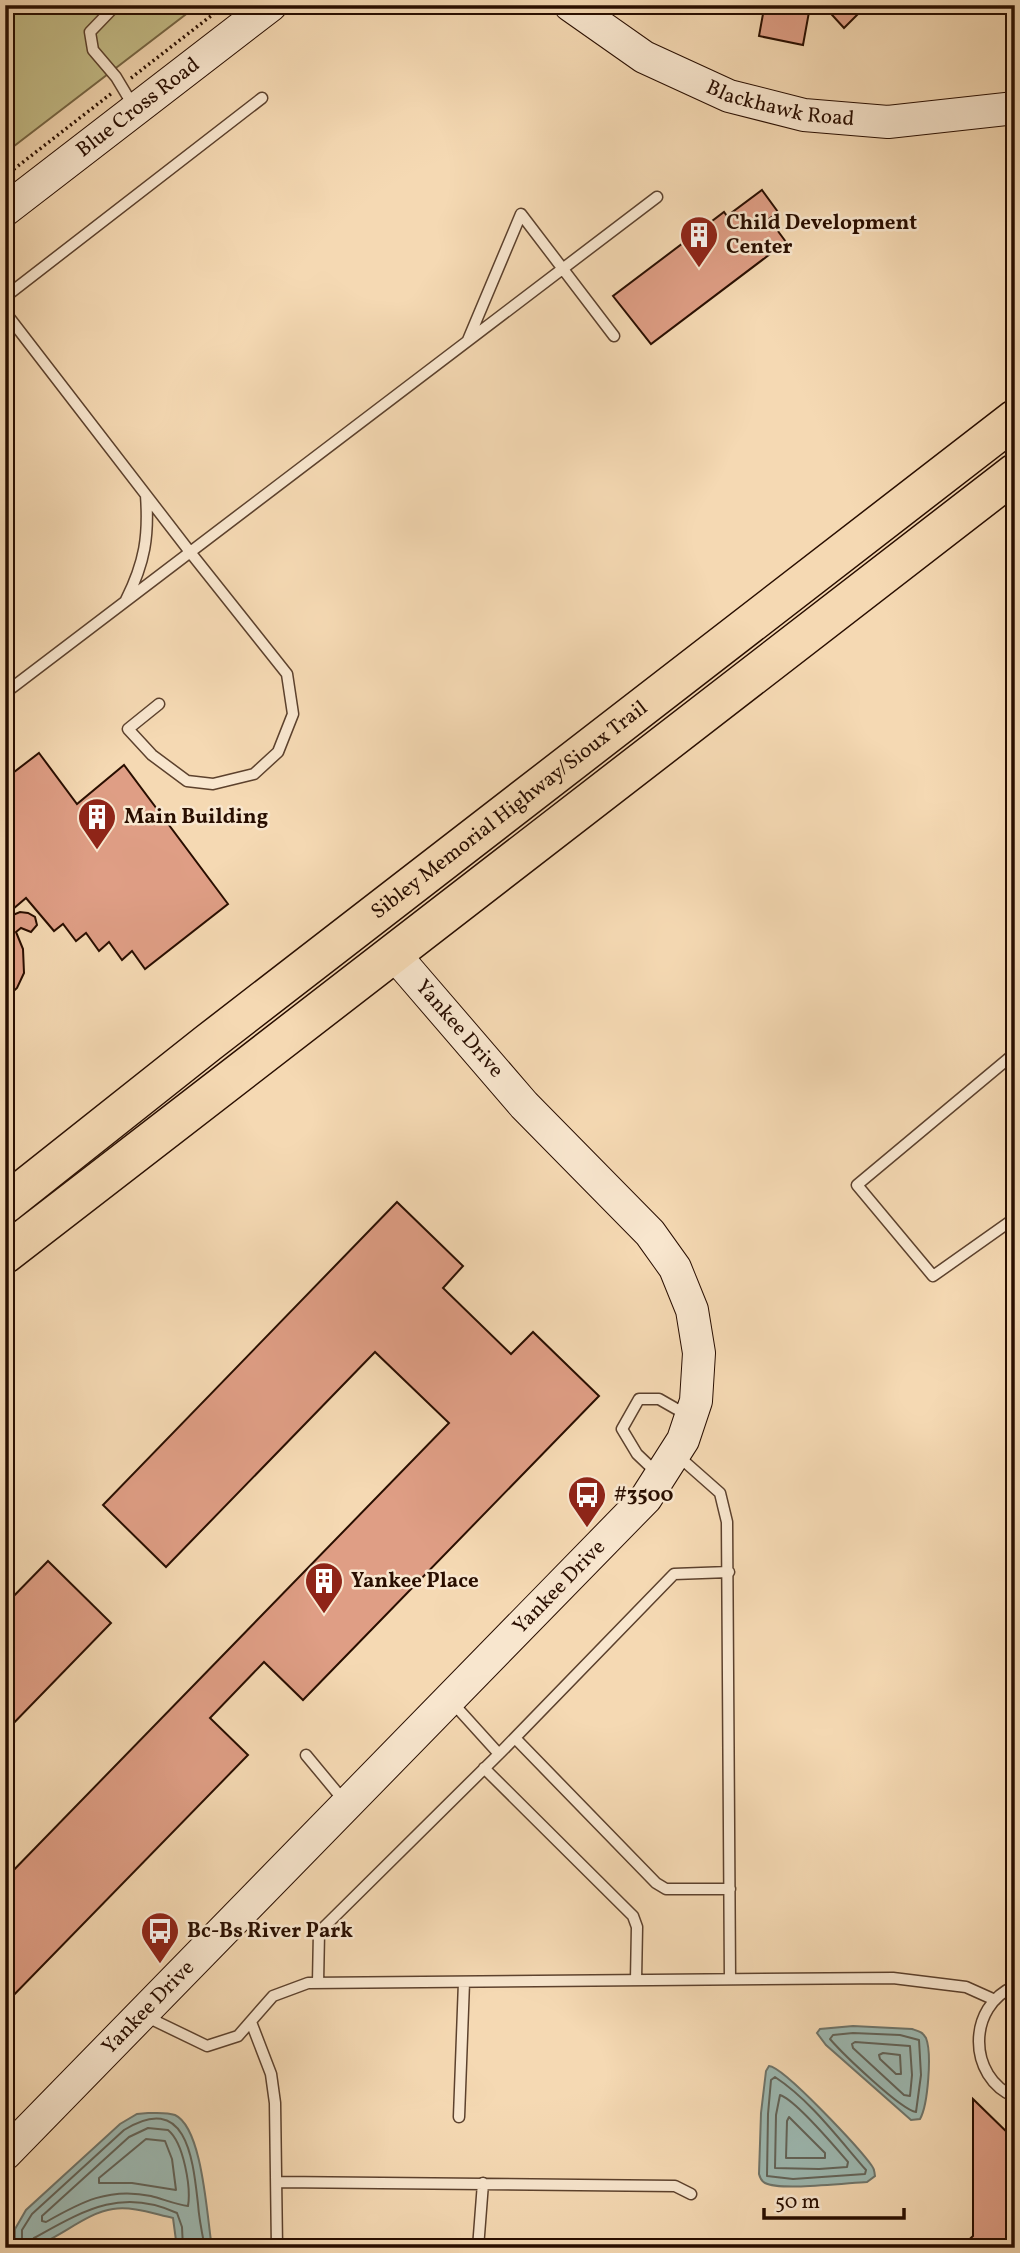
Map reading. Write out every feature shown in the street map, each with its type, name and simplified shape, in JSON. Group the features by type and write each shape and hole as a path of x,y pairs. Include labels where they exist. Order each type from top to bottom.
{"highway":[{"name":"Sibley Memorial Highway/Sioux Trail","path":"5,1204 219,1035 1015,419"},
{"name":"Sibley Memorial Highway/Sioux Trail","path":"5,1254 1015,473"}],"street":[{"name":"Blue Cross Road","path":"5,210 271,5"},
{"name":"Blackhawk Road","path":"570,5 644,57 729,96 804,115 888,122 1015,108"},
{"name":"Yankee Drive","path":"5,2154 646,1498 683,1440 691,1417 696,1401 699,1353 692,1310 675,1268 650,1233 524,1105 394,954"}],"lane":[{"path":"116,5 90,32 93,50 116,77 136,110"},
{"path":"5,297 262,97"},
{"path":"5,693 657,197"},
{"path":"467,342 522,214 614,336"},
{"path":"5,312 287,674 293,714 278,752 254,774 213,784 187,781 152,755 128,729 159,704"},
{"path":"124,602 144,556 148,525 146,495"},
{"path":"1015,1053 857,1185 933,1276 1015,1219"},
{"path":"691,1417 659,1399 639,1399 622,1429 637,1454 667,1465 720,1493 727,1522 730,1979"},
{"path":"318,1983 319,1932 499,1754 674,1574 729,1572"},
{"path":"449,1699 499,1754"},
{"path":"514,1738 656,1883 666,1889 730,1889"},
{"path":"306,1755 346,1804"},
{"path":"484,1768 633,1916 637,1927 636,1980"},
{"path":"141,2015 206,2046 238,2036 273,1996 308,1983 893,1978 966,1987 995,2000"},
{"path":"459,2117 464,1982"},
{"path":"1015,1986 1004,1990 986,2009 978,2032 979,2058 991,2080 1015,2097"},
{"path":"251,2022 271,2074 275,2103 277,2248"},
{"path":"278,2182 675,2186 691,2194"},
{"path":"478,2248 483,2183"}],"shaded area":[{"path":"5,5 198,5 5,153"}],"water":[{"path":"853,2026 912,2029 925,2036 929,2055 928,2079 920,2119 911,2120 826,2045 817,2033 820,2029"},
{"path":"769,2066 790,2080 822,2110 865,2157 874,2169 875,2176 867,2182 814,2186 773,2185 760,2178 761,2113 766,2071"},
{"path":"137,2114 175,2115 184,2123 192,2137 202,2176 212,2248 177,2248 173,2218 128,2209 101,2212 33,2246 22,2248 15,2242 15,2229 26,2210 120,2124"}],"building":[{"path":"754,5 784,5 809,12 803,45 759,36 763,14 753,12"},
{"path":"823,5 867,5 844,28"},
{"name":"Child Development Center","path":"762,190 778,212 769,219 786,242 651,344 613,296 724,212 727,216"},
{"name":"Main Building","path":"39,753 77,804 124,765 228,904 145,969 132,951 122,960 109,942 99,951 86,933 76,941 63,924 54,931 26,898 6,915 8,917 20,912 28,913 35,917 37,925 31,932 21,928 16,932 23,949 24,973 17,988 5,999 5,761 14,772"},
{"name":"Yankee Place","path":"397,1202 463,1266 443,1288 511,1354 533,1332 599,1396 303,1700 264,1662 210,1718 248,1755 5,2004 5,1879 449,1423 375,1352 166,1567 103,1505"},
{"path":"48,1561 111,1623 5,1732 5,1605"},
{"path":"973,2099 1015,2140 1015,2248 960,2248 973,2236"}],"place":[{"name":"Child Development Center","path":"699,269"},
{"name":"Main Building","path":"97,851"},
{"name":"#3500","path":"587,1529"},
{"name":"Yankee Place","path":"324,1615"},
{"name":"Bc-Bs River Park","path":"160,1965"}]}
